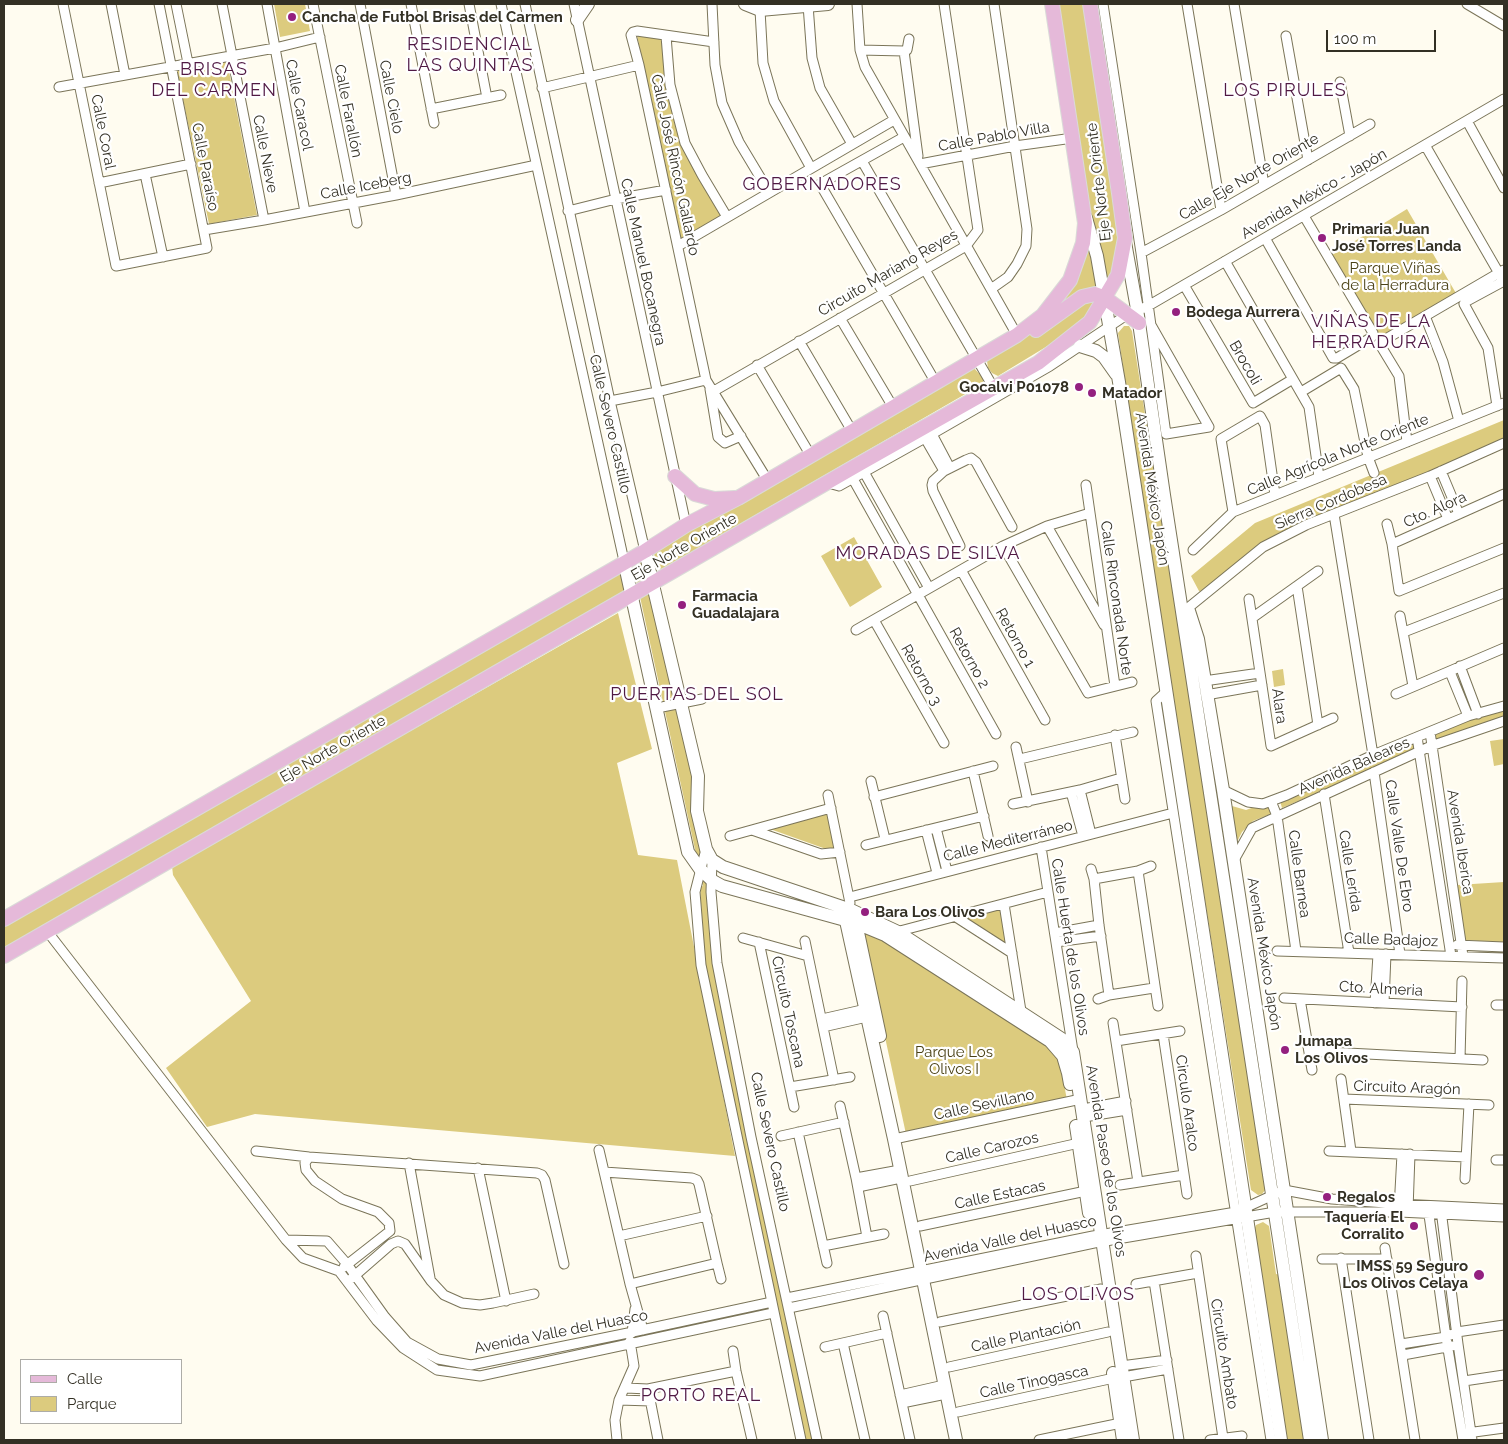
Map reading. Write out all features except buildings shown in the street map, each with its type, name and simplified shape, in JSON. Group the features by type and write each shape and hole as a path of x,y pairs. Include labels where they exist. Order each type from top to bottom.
{"main road":[{"name":"Eje Norte Oriente","path":"4,919 645,551 686,525 768,481 1017,335 1043,315 1070,280 1083,243 1085,223 1052,4"},
{"name":"Eje Norte Oriente","path":"4,956 828,483 996,392 1038,363 1090,322 1118,275 1125,238 1090,4"},
{"path":"1017,335 1026,336 1082,297 1095,294 1141,315"},
{"path":"1050,366 1054,351"},
{"path":"675,476 695,494 714,498 738,498"}],"street":[{"name":"Calle Coral","path":"63,4 116,266 163,257"},
{"path":"111,4 124,75"},
{"name":"Calle Paraíso","path":"159,4 207,248 163,257"},
{"path":"176,4 188,63"},
{"name":"Calle Nieve","path":"222,4 264,220"},
{"name":"Calle Caracol","path":"266,4 305,212"},
{"name":"Calle Farallón","path":"313,4 357,223"},
{"name":"Calle Cielo","path":"360,4 396,195"},
{"path":"410,4 434,122"},
{"path":"469,4 487,98"},
{"name":"Calle Severo Castillo","path":"501,4 624,562 633,595 688,852"},
{"name":"Calle Severo Castillo","path":"525,4 610,400 698,776 697,811 709,855 713,881 711,892 717,963 751,1137 817,1440"},
{"name":"Calle Manuel Bocanegra","path":"574,4 686,525"},
{"path":"577,20 588,4"},
{"path":"712,4 715,65 722,103 738,142 770,192"},
{"path":"745,4 760,10 828,4"},
{"path":"857,4 860,50 865,67 1017,335"},
{"name":"Circuito Mariano Reyes","path":"610,400 710,385 757,365 966,246 978,230 944,4"},
{"path":"990,289 1008,277 1018,264 1026,246 1027,229 994,4"},
{"name":"Eje Norte Oriente","path":"1103,4 1141,253 1141,315 1166,434 1209,427 1156,334 1141,315"},
{"path":"1187,4 1221,210"},
{"path":"1234,4 1264,185"},
{"path":"1467,4 1504,26"},
{"path":"808,5 812,58 820,88 852,144"},
{"path":"760,10 763,63 774,101 811,168"},
{"name":"Calle José Rincón Gallardo","path":"714,42 637,31 632,32 631,35 710,385 718,437 725,443 741,436"},
{"path":"666,36 670,85 685,143 727,217"},
{"path":"1286,36 1308,160"},
{"path":"59,88 275,48 320,37"},
{"path":"860,50 904,52 908,50 909,39"},
{"path":"904,52 919,162"},
{"path":"542,88 639,65"},
{"path":"1340,82 1350,136"},
{"path":"431,109 501,94"},
{"name":"Avenida México - Japón","path":"996,392 1050,366 1110,324 1141,315 1184,285 1504,99"},
{"path":"678,246 894,120"},
{"path":"1467,121 1504,188"},
{"name":"Calle Eje Norte Oriente","path":"1141,253 1221,210 1370,124"},
{"path":"904,137 820,184 936,383"},
{"name":"Calle Pablo Villa","path":"919,162 1073,138"},
{"path":"1425,145 1503,277"},
{"path":"862,161 996,392"},
{"path":"100,183 191,164"},
{"name":"Calle Iceberg","path":"204,230 396,195 532,166"},
{"path":"145,174 163,257"},
{"path":"568,211 616,199 666,190"},
{"name":"Avenida México Japón","path":"1083,206 1096,256 1110,324 1167,691 1271,1440"},
{"path":"1265,238 1334,358 1337,358 1372,337 1373,333 1304,216"},
{"name":"Avenida México Japón","path":"1125,238 1141,315 1164,494 1180,595 1198,639 1223,790 1233,861 1243,966"},
{"path":"1225,262 1309,407 1319,477"},
{"path":"1407,442 1399,376 1379,342 1458,297 1503,277"},
{"path":"1500,404 1488,348 1464,304 1503,277"},
{"name":"Brocoli","path":"1184,285 1253,403 1293,379"},
{"path":"1425,316 1443,362 1459,421"},
{"path":"840,318 893,408"},
{"path":"799,342 852,432"},
{"path":"1080,346 1096,351 1104,357 1112,367 1119,382"},
{"path":"757,365 811,456"},
{"path":"1301,392 1341,368 1354,389 1368,458 1374,473"},
{"name":"Calle José Rincón Gallardo","path":"710,385 768,481"},
{"name":"Calle Agrícola Norte Oriente","path":"1193,550 1233,512 1500,404"},
{"path":"828,483 839,486 853,479 928,436 963,411"},
{"path":"1233,512 1221,439 1260,416 1265,425 1275,495"},
{"path":"928,436 947,469"},
{"name":"Sierra Cordobesa","path":"1186,610 1263,547 1306,525 1430,476 1504,444"},
{"path":"960,546 933,492 932,485 947,469 971,458 976,462 1012,527"},
{"path":"1440,471 1459,514"},
{"path":"864,472 929,588"},
{"path":"1430,476 1448,519"},
{"name":"Retorno 2","path":"853,479 996,734"},
{"name":"Calle Rinconada Norte","path":"1086,486 1115,686"},
{"name":"Cto. Alora","path":"1504,494 1392,544 1398,591 1504,548"},
{"path":"856,630 1003,546 1046,526 1090,513"},
{"path":"1334,514 1373,755"},
{"path":"880,526 890,519"},
{"path":"1387,524 1392,544"},
{"path":"1046,526 1107,630"},
{"path":"1003,546 1088,693 1132,682"},
{"name":"Retorno 1","path":"961,570 1046,720"},
{"path":"1252,618 1318,571"},
{"path":"1297,586 1318,725"},
{"path":"1404,632 1504,593"},
{"name":"Alara","path":"1249,599 1270,746 1333,718"},
{"name":"Avenida México Japón","path":"1186,610 1281,1212 1310,1440"},
{"path":"1400,616 1413,686"},
{"name":"Retorno 3","path":"874,620 944,743"},
{"path":"1396,694 1504,648"},
{"path":"1460,666 1473,715"},
{"path":"1450,672 1473,715"},
{"path":"1204,681 1260,673"},
{"path":"1206,695 1262,686"},
{"name":"Avenida México Japón","path":"1167,691 1156,701 1173,813 1281,1440"},
{"path":"656,708 702,699"},
{"name":"Avenida Baleares","path":"1223,790 1248,802 1263,804 1416,737 1473,715 1504,706"},
{"name":"Avenida Baleares","path":"1233,861 1252,828 1431,746 1504,721"},
{"path":"1020,759 1133,732"},
{"name":"Avenida Iberica","path":"1430,732 1463,956"},
{"path":"1115,735 1125,800"},
{"name":"Avenida Iberica","path":"1416,737 1420,751 1451,956"},
{"path":"1016,747 1028,802"},
{"path":"874,796 992,766"},
{"path":"974,771 988,836"},
{"name":"Calle Valle De Ebro","path":"1374,772 1400,954"},
{"path":"1013,804 1076,791 1122,778"},
{"path":"871,781 885,839"},
{"path":"1076,791 1087,835"},
{"name":"Calle Lerida","path":"1324,794 1349,953"},
{"path":"828,795 898,1138 956,1440"},
{"name":"Calle Barnea","path":"1271,801 1277,816 1296,951"},
{"path":"730,836 831,808"},
{"name":"Calle Mediterráneo","path":"852,910 937,874 1173,813"},
{"path":"866,845 984,816"},
{"path":"936,828 947,871"},
{"path":"752,830 821,854 840,852"},
{"path":"926,830 937,874"},
{"name":"Calle Huerta de los Olivos","path":"1041,846 1073,1052"},
{"name":"Avenida Paseo de los Olivos","path":"688,852 700,869 713,881 722,886 852,910 885,935 1050,1041 1063,1056 1080,1107 1079,1143 1086,1191 1097,1239 1101,1289 1108,1332 1133,1440"},
{"path":"1435,854 1448,853"},
{"name":"Calle Severo Castillo","path":"709,855 700,869 696,892 701,965 801,1440"},
{"name":"Avenida Paseo de los Olivos","path":"709,855 723,867 852,910 898,932 1062,1039 1073,1052 1097,1239 1119,1374 1121,1423 1124,1440"},
{"path":"1094,880 1138,871 1151,866"},
{"path":"1091,870 1094,880 1109,995"},
{"path":"1138,871 1158,1006"},
{"path":"885,935 1048,892"},
{"path":"1004,904 1021,1011"},
{"path":"852,910 866,1013 898,1138"},
{"path":"956,917 1012,953"},
{"path":"1056,938 1099,926"},
{"name":"Avenida Valle del Huasco","path":"47,931 286,1240 303,1258 339,1271 351,1278 407,1342 438,1359 471,1365 772,1302"},
{"path":"1056,938 1101,936"},
{"name":"Circuito Toscana","path":"743,938 808,956"},
{"name":"Circuito Toscana","path":"759,942 794,1107"},
{"name":"Circuito Toscana","path":"805,942 834,1080"},
{"name":"Calle Badajoz","path":"1449,946 1504,947"},
{"name":"Calle Badajoz","path":"1277,951 1504,958"},
{"path":"1379,1003 1382,954"},
{"path":"1460,1059 1462,981"},
{"path":"1098,999 1109,995 1154,988"},
{"name":"Cto. Almeria","path":"1284,998 1462,1007"},
{"path":"1300,999 1312,1070"},
{"path":"823,1023 866,1013"},
{"path":"1113,1023 1138,1182"},
{"path":"1116,1041 1180,1032"},
{"name":"Circulo Aralco","path":"1163,1034 1187,1194"},
{"path":"1309,1051 1483,1060"},
{"name":"Circuito Toscana","path":"790,1087 850,1077"},
{"name":"Circuito Aragón","path":"1341,1079 1350,1151"},
{"name":"Circuito Aragón","path":"1344,1099 1490,1106"},
{"name":"Circuito Aragón","path":"1465,1179 1469,1104"},
{"path":"840,1106 867,1237"},
{"path":"1080,1107 1126,1106"},
{"name":"Calle Sevillano","path":"898,1138 1080,1107"},
{"path":"781,1136 844,1122"},
{"path":"798,1132 826,1263"},
{"name":"Calle Carozos","path":"857,1183 1079,1143"},
{"path":"599,1150 630,1284 643,1330"},
{"path":"256,1151 309,1157 537,1173 542,1175 545,1180 564,1264"},
{"path":"1329,1151 1466,1157"},
{"path":"1404,1208 1406,1154"},
{"path":"309,1157 305,1163 306,1170 310,1176 342,1199 378,1212 389,1224 390,1231 339,1271"},
{"path":"409,1163 431,1281"},
{"path":"478,1168 506,1301"},
{"path":"604,1172 692,1178 697,1180 721,1279"},
{"path":"1120,1185 1184,1175"},
{"path":"904,1176 920,1226 925,1275 940,1322 964,1440"},
{"name":"Calle Estacas","path":"920,1226 1086,1191"},
{"name":"Avenida Valle del Huasco","path":"1241,1214 1278,1192 1404,1208 1504,1217"},
{"name":"Avenida Valle del Huasco","path":"788,1303 1097,1239 1241,1214 1404,1208"},
{"name":"Avenida Valle del Huasco","path":"1441,1211 1504,1209"},
{"path":"1428,1210 1447,1342 1467,1437"},
{"path":"1441,1211 1464,1381 1467,1437"},
{"name":"Avenida México Japón","path":"1281,1212 1322,1440"},
{"path":"619,1236 707,1216"},
{"path":"351,1278 391,1244 398,1241 413,1248 419,1247 422,1244 423,1233"},
{"path":"823,1246 884,1234"},
{"name":"Avenida Valle del Huasco","path":"286,1240 327,1241 347,1264 351,1278 377,1321 403,1348 437,1370 480,1376 632,1345 773,1313"},
{"path":"405,1244 431,1281 444,1295 462,1303 480,1305 534,1294"},
{"path":"1385,1248 1415,1440"},
{"name":"Circuito Ambato","path":"1196,1256 1223,1438"},
{"path":"1341,1258 1369,1440"},
{"path":"1322,1259 1387,1259"},
{"path":"630,1284 717,1264"},
{"path":"1136,1284 1198,1273"},
{"path":"1154,1281 1179,1440"},
{"path":"940,1322 1101,1289"},
{"path":"617,1440 615,1420 619,1400 626,1388 634,1366 630,1333 636,1306"},
{"path":"883,1316 910,1440"},
{"path":"1403,1355 1447,1342 1457,1332 1504,1325"},
{"name":"Calle Plantación","path":"949,1367 1108,1332"},
{"path":"826,1347 887,1333"},
{"path":"1401,1344 1447,1342 1458,1344"},
{"path":"843,1343 865,1440"},
{"path":"733,1351 752,1440"},
{"path":"1119,1374 1167,1364"},
{"path":"626,1388 648,1389 736,1371"},
{"name":"Calle Tinogasca","path":"958,1412 1119,1374"},
{"path":"1464,1381 1504,1375"},
{"path":"648,1389 658,1440"},
{"path":"901,1399 945,1390"},
{"path":"619,1400 651,1401"},
{"path":"1039,1440 1121,1423"},
{"path":"1467,1437 1504,1428"},
{"path":"1210,1440 1242,1436"}],"green space":[{"name":"Cancha de Futbol Brisas del Carmen","path":"274,4 305,4 310,31 280,37"},
{"path":"1057,4 1085,4 1111,176 1118,247 1114,269 1096,305 1081,323 1064,336 998,376 988,368 987,361 1060,305 1077,280 1086,252"},
{"path":"637,35 662,39 667,88 675,121 683,143 723,215 679,242"},
{"path":"227,61 257,215 209,224 177,71"},
{"name":"Parque Viñas de la Herradura","path":"1407,209 1457,295 1380,338 1332,255"},
{"path":"1124,326 1129,326 1132,331 1266,1189 1262,1194 1258,1195 1251,1190 1163,636 1118,333"},
{"path":"974,368 983,378 981,385 662,569 658,568 655,550"},
{"path":"1504,420 1504,441 1280,537 1203,594 1199,591 1191,576 1255,523"},
{"path":"854,537 882,587 850,607 821,556"},
{"path":"643,558 646,578 638,583 634,582 630,564"},
{"path":"620,572 624,576 625,590 623,592 4,949 4,926"},
{"path":"653,591 675,697 667,699 670,710 678,708 693,776 700,850 707,885 715,968 816,1440 805,1440 705,968 700,887 703,886 640,597"},
{"path":"618,613 652,749 617,763 638,855 677,860 735,1156 255,1114 207,1127 166,1068 251,1001 173,875 172,866"},
{"path":"1283,669 1285,685 1274,687 1272,671"},
{"path":"1504,708 1504,719 1434,744 1432,733"},
{"path":"1504,739 1504,764 1494,766 1490,741"},
{"path":"1416,742 1418,749 1282,808 1280,801"},
{"path":"1227,800 1232,806 1246,810 1268,802 1273,813 1253,821 1242,832 1234,848"},
{"path":"828,813 835,847 832,849 826,849 770,829"},
{"path":"1504,882 1504,943 1465,940 1457,885"},
{"path":"1002,908 1009,948 963,918"},
{"name":"Parque Los Olivos I","path":"862,931 884,940 1051,1049 1060,1063 1067,1100 906,1134"},
{"path":"1263,1222 1269,1226 1276,1274 1280,1275 1305,1440 1286,1440 1253,1232 1256,1225"}],"place":[{"name":"Cancha de Futbol Brisas del Carmen","path":"292,17"},
{"name":"Primaria Juan José Torres Landa","path":"1322,238"},
{"name":"Bodega Aurrera","path":"1176,312"},
{"name":"Gocalvi P01078","path":"1079,387"},
{"name":"Matador","path":"1092,393"},
{"name":"Farmacia Guadalajara","path":"682,605"},
{"name":"Bara Los Olivos","path":"865,912"},
{"name":"Jumapa Los Olivos","path":"1285,1050"},
{"name":"Regalos","path":"1327,1197"},
{"name":"Taquería El Corralito","path":"1414,1226"},
{"name":"IMSS 59 Seguro Los Olivos Celaya","path":"1479,1275"}],"district":[{"name":"RESIDENCIAL LAS QUINTAS","path":"470,55"},
{"name":"BRISAS DEL CARMEN","path":"214,80"},
{"name":"LOS PIRULES","path":"1285,91"},
{"name":"GOBERNADORES","path":"822,185"},
{"name":"VIÑAS DE LA HERRADURA","path":"1371,332"},
{"name":"MORADAS DE SILVA","path":"928,554"},
{"name":"PUERTAS DEL SOL","path":"697,695"},
{"name":"LOS OLIVOS","path":"1078,1295"},
{"name":"PORTO REAL","path":"701,1396"}]}
